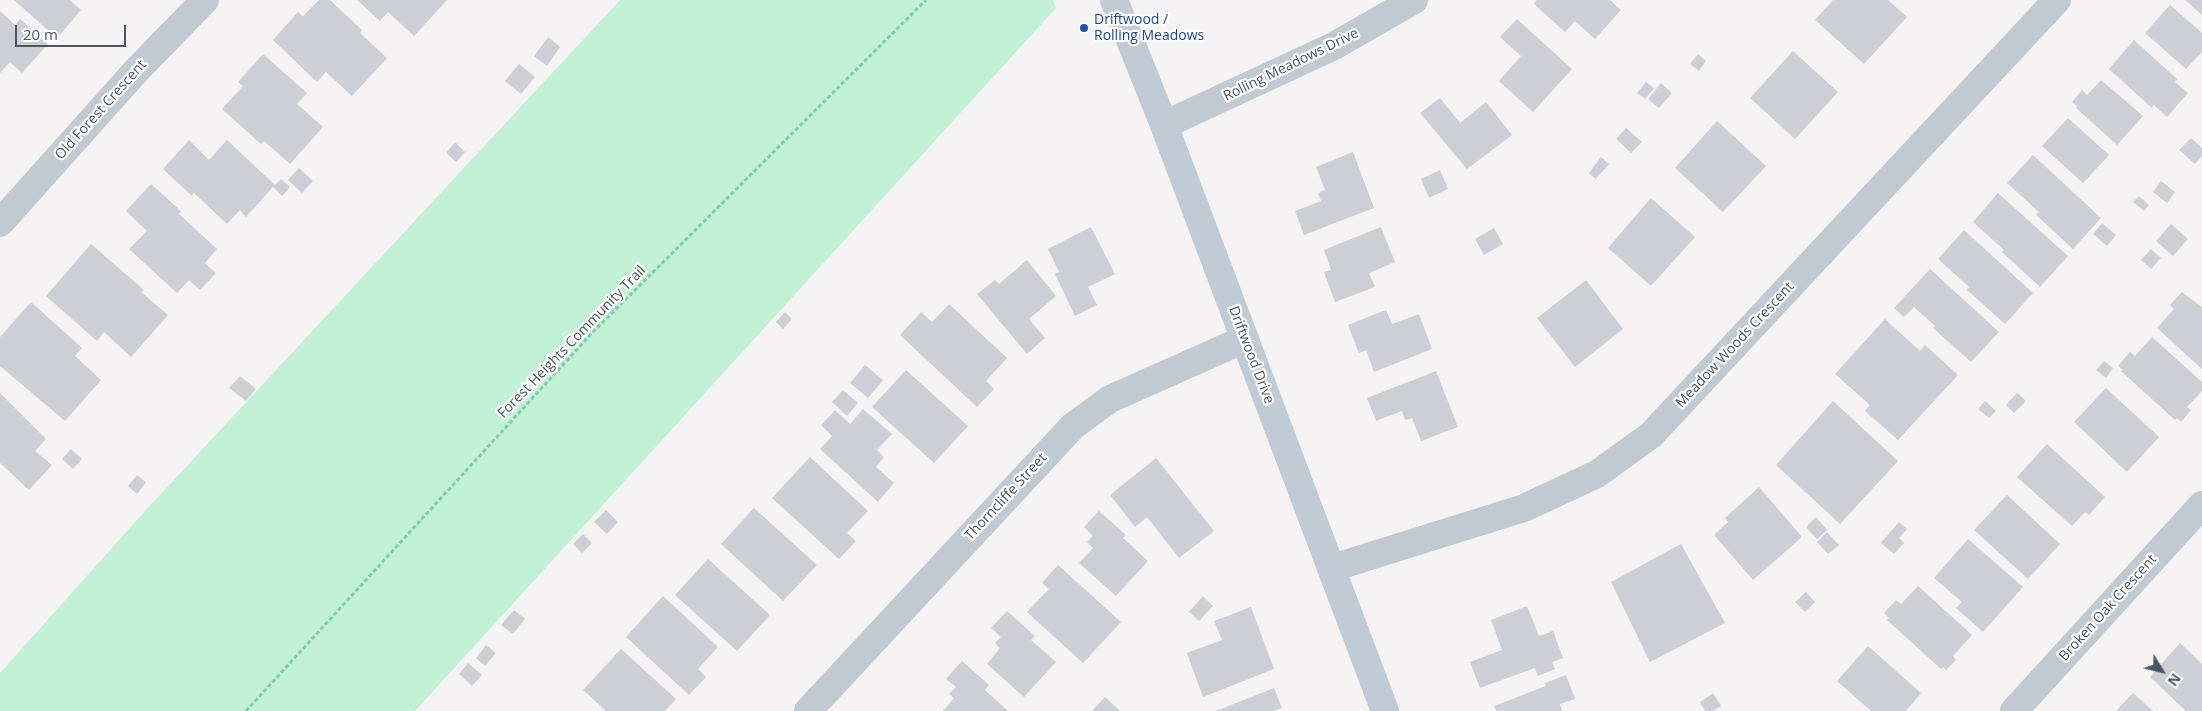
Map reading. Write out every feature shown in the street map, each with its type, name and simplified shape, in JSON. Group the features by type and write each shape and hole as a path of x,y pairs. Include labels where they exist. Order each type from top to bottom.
{"street":[{"name":"Old Forest Crescent","path":"0,223 136,71 205,0"},
{"name":"Driftwood Drive","path":"1114,0 1164,125 1385,711"},
{"name":"Rolling Meadows Drive","path":"1164,125 1334,46 1414,0"},
{"name":"Meadow Woods Crescent","path":"1332,568 1524,508 1597,474 1651,436 2057,0"},
{"name":"Thorncliffe Street","path":"808,711 1073,426 1110,399 1245,339"},
{"name":"Broken Oak Crescent","path":"2014,711 2202,505"}],"path":[{"name":"Forest Heights Community Trail","path":"246,711 593,332 926,0"}],"green space":[{"path":"620,0 1053,0 1056,8 415,711 0,711 0,673 145,511"}],"building":[{"path":"14,0 70,0 81,10 57,38"},
{"path":"319,0 330,0 362,30 360,33 387,58 352,96 326,72 317,82 273,40 298,12 303,16"},
{"path":"357,0 447,0 414,36 388,12 380,21"},
{"path":"1537,0 1610,0 1621,10 1595,39 1575,21 1565,32 1534,4"},
{"path":"1833,0 1888,0 1907,17 1864,64 1815,20"},
{"path":"2185,0 2202,0 2202,15"},
{"path":"2170,5 2202,33 2202,52 2186,69 2145,33"},
{"path":"0,11 15,25 20,19 48,44 22,73 10,62 0,73"},
{"path":"1517,19 1572,69 1533,112 1499,81 1521,56 1500,37"},
{"path":"548,37 560,47 547,66 534,56"},
{"path":"2134,40 2177,79 2175,82 2188,93 2167,117 2154,105 2152,108 2109,69"},
{"path":"1793,51 1838,92 1795,139 1750,98"},
{"path":"263,54 307,93 297,104 323,127 290,164 264,141 261,144 222,109 243,86 238,82"},
{"path":"1698,54 1706,61 1699,71 1690,64"},
{"path":"519,64 535,77 521,94 505,81"},
{"path":"2101,80 2143,116 2117,145 2076,108 2077,106 2072,102 2082,90 2087,95"},
{"path":"1646,82 1654,88 1645,99 1637,93"},
{"path":"1661,83 1672,93 1659,108 1648,99"},
{"path":"1440,98 1460,123 1486,102 1512,135 1467,169 1420,113"},
{"path":"2068,118 2109,155 2083,183 2042,146"},
{"path":"1717,121 1766,166 1723,212 1675,168"},
{"path":"1626,128 1642,142 1631,153 1616,139"},
{"path":"2191,138 2202,148 2202,156 2195,164 2179,150"},
{"path":"189,140 209,160 227,140 275,185 281,179 290,187 282,196 273,187 246,217 240,210 227,224 194,193 192,196 163,169"},
{"path":"455,142 465,152 456,162 446,153"},
{"path":"1353,152 1374,208 1304,235 1295,211 1321,201 1318,193 1325,190 1316,167"},
{"path":"2033,155 2101,218 2073,249 2036,215 2039,212 2007,183"},
{"path":"1601,157 1609,164 1596,179 1589,173"},
{"path":"299,168 313,181 302,193 288,180"},
{"path":"1440,170 1448,189 1429,198 1421,179"},
{"path":"2161,181 2175,192 2167,203 2153,192"},
{"path":"151,184 181,211 179,214 217,249 205,263 216,273 200,290 189,280 177,293 129,249 147,231 126,211"},
{"path":"1998,193 2068,256 2040,287 1973,222"},
{"path":"2139,196 2149,205 2144,211 2133,202"},
{"path":"1651,198 1695,237 1651,286 1608,248"},
{"path":"2102,223 2116,235 2107,246 2093,234"},
{"path":"2171,224 2188,239 2173,256 2156,241"},
{"path":"1091,227 1115,274 1088,287 1097,305 1075,316 1055,274 1059,272 1048,249"},
{"path":"1381,227 1395,262 1369,273 1375,287 1335,302 1324,272 1331,270 1324,250"},
{"path":"1494,228 1503,244 1484,255 1475,239"},
{"path":"1964,230 2033,293 2005,324 1967,290 1969,287 1938,259"},
{"path":"91,244 144,290 141,292 168,315 131,357 104,332 97,341 46,296"},
{"path":"2151,249 2161,258 2151,269 2141,260"},
{"path":"1027,260 1056,296 1029,319 1045,338 1027,354 977,294 995,280 999,284"},
{"path":"1930,269 1999,332 1971,362 1933,328 1935,326 1914,307 1904,317 1894,308"},
{"path":"1586,280 1623,329 1575,367 1537,318"},
{"path":"2182,292 2202,307 2202,369 2157,328 2174,309 2170,305"},
{"path":"31,302 82,348 75,356 101,380 65,421 0,366 0,337"},
{"path":"949,304 1007,358 986,381 994,389 977,407 900,335 921,312 932,322"},
{"path":"1386,310 1392,324 1419,314 1432,349 1374,372 1366,350 1359,353 1348,325"},
{"path":"785,312 792,319 783,329 776,322"},
{"path":"1885,319 1920,351 1925,345 1958,375 1898,440 1865,411 1870,405 1835,374"},
{"path":"2152,337 2202,382 2202,391 2187,407 2191,410 2181,422 2177,418 2175,420 2121,371 2123,370 2118,366 2130,352 2135,356"},
{"path":"2104,361 2113,368 2106,378 2096,370"},
{"path":"865,365 883,380 868,398 850,383"},
{"path":"906,370 968,426 934,463 872,407"},
{"path":"1436,371 1458,427 1421,441 1412,418 1405,420 1402,411 1376,421 1367,398"},
{"path":"240,376 256,389 246,401 229,388"},
{"path":"2106,388 2159,437 2127,472 2074,422"},
{"path":"843,390 858,403 847,416 832,402"},
{"path":"0,393 46,439 35,451 52,465 29,490 0,463"},
{"path":"2017,393 2026,401 2014,413 2006,405"},
{"path":"1833,401 1898,461 1840,524 1776,465"},
{"path":"1985,401 1996,411 1989,418 1978,409"},
{"path":"863,409 892,434 877,450 884,457 876,467 894,483 878,502 820,449 832,436 821,425 835,410 850,424"},
{"path":"2047,444 2105,497 2089,515 2085,512 2072,526 2017,477"},
{"path":"71,449 82,459 73,469 62,459"},
{"path":"810,457 868,511 847,533 856,541 839,559 772,498"},
{"path":"1156,458 1214,531 1179,558 1147,517 1135,527 1110,495"},
{"path":"137,475 146,482 137,494 128,486"},
{"path":"1759,487 1802,537 1753,580 1714,535 1728,522 1725,518"},
{"path":"2007,495 2060,544 2028,579 1974,530"},
{"path":"754,508 817,565 783,601 721,544"},
{"path":"606,510 618,522 607,534 594,522"},
{"path":"1099,511 1126,535 1123,538 1148,561 1116,596 1079,563 1093,548 1087,542 1093,536 1084,527"},
{"path":"1816,517 1827,530 1817,539 1806,527"},
{"path":"1899,522 1907,529 1899,538 1904,543 1894,554 1881,543"},
{"path":"1827,532 1839,545 1828,554 1817,542"},
{"path":"583,534 592,543 582,553 573,544"},
{"path":"1968,539 2023,587 1983,632 1956,608 1962,602 1934,578"},
{"path":"1681,544 1725,623 1650,662 1611,582"},
{"path":"708,559 770,615 737,651 675,595"},
{"path":"1058,565 1121,622 1083,663 1027,612 1049,589 1042,583"},
{"path":"1918,586 1972,635 1953,656 1956,660 1946,670 1943,667 1941,669 1887,620 1889,618 1884,613 1896,600 1901,604"},
{"path":"1806,592 1815,602 1805,612 1795,602"},
{"path":"663,596 718,647 698,669 706,677 689,695 626,637"},
{"path":"1203,596 1213,606 1199,621 1189,612"},
{"path":"1527,606 1539,636 1553,631 1563,658 1552,662 1555,669 1538,676 1535,668 1480,688 1470,662 1502,650 1491,620"},
{"path":"1251,607 1274,669 1203,697 1187,653 1222,640 1214,621"},
{"path":"514,610 525,619 513,634 501,625"},
{"path":"1007,611 1035,636 1031,640 1056,662 1024,697 987,664 1000,648 995,643 1001,637 991,628"},
{"path":"2180,643 2202,664 2202,711 2186,711 2150,677"},
{"path":"486,645 496,653 485,666 476,658"},
{"path":"1868,646 1921,693 1906,711 1871,711 1837,681"},
{"path":"621,649 676,699 665,711 606,711 583,690"},
{"path":"962,661 989,685 985,690 1008,711 943,711 954,698 949,694 956,687 946,679"},
{"path":"468,663 482,675 472,686 459,674"},
{"path":"1566,675 1575,699 1560,704 1562,711 1496,711 1494,706 1546,686 1545,683"},
{"path":"1274,688 1282,708 1274,711 1216,711"},
{"path":"1713,693 1721,706 1713,711 1705,711 1700,702"},
{"path":"2133,693 2153,711 2116,711"},
{"path":"1105,697 1120,711 1092,711"}],"place":[{"name":"Driftwood / Rolling Meadows","path":"1084,28"}]}
